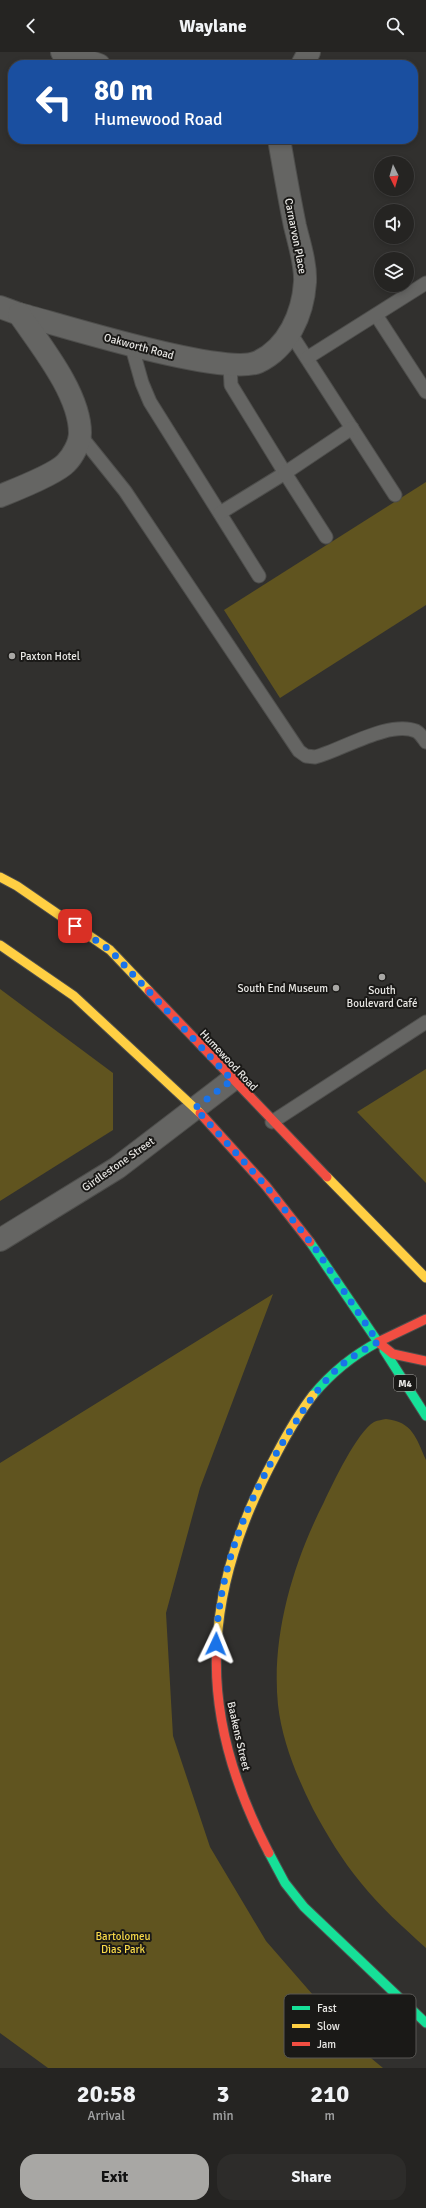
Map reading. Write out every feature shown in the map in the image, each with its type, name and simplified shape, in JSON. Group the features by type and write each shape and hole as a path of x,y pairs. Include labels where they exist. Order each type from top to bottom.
{"main road":[{"name":"Humewood Road","path":"0,877 17,886 110,950 272,1122 426,1278"},
{"name":"M4","path":"0,945 74,996 195,1108 266,1186 315,1248 384,1350 426,1416"},
{"name":"Baakens Street","path":"395,1994 317,1920 285,1883 244,1806 219,1713 215,1672 217,1615 234,1542 252,1499 277,1452 316,1392 333,1372 351,1357 426,1319"},
{"path":"384,1350 399,1357 426,1361"},
{"name":"Baakens Street","path":"416,2014 426,2023"}],"street":[{"path":"62,52 85,60"},
{"name":"Carnarvon Place","path":"277,350 291,334 299,312 305,282 280,144"},
{"path":"0,496 66,464 76,448 80,435 79,420 61,375 10,311"},
{"name":"Oakworth Road","path":"10,311 131,344 191,359 230,366 257,363 277,350"},
{"name":"Girdlestone Street","path":"0,1240 117,1168 232,1080"}],"lane":[{"path":"307,358 426,283"},
{"path":"376,315 425,388"},
{"path":"291,334 395,495"},
{"path":"131,344 142,383 150,402 259,576"},
{"path":"230,366 231,385 326,537"},
{"path":"220,513 285,473 352,428"},
{"path":"80,435 125,491 299,751 306,756 315,757 384,731 403,728 416,731 426,742"},
{"path":"272,1122 426,1022"}],"green space":[{"path":"426,482 426,605 280,698 224,610"},
{"path":"0,989 113,1073 113,1130 0,1201"},
{"path":"426,1069 426,1183 357,1112"},
{"name":"Bartolomeu Dias Park","path":"273,1294 200,1488 166,1613 173,1736 210,1847 266,1941 312,1994 284,1994 284,2058 371,2058 383,2068 48,2068 0,2033 0,1463"},
{"path":"386,1419 408,1427 416,1438 426,1460 426,1948 392,1917 368,1892 347,1865 329,1838 313,1809 296,1772 283,1732 278,1705 278,1653 281,1627 294,1575 303,1550 333,1483 353,1447 360,1436 374,1422"}],"traffic: fast":[{"path":"310,1242 378,1342 343,1365 313,1395"},
{"path":"384,1350 426,1416"},
{"path":"269,1853 285,1883 304,1907 396,1994"},
{"path":"416,2013 426,2023"}],"traffic: slow":[{"path":"0,877 17,886 110,950 149,991"},
{"path":"0,945 74,996 200,1113"},
{"path":"327,1177 426,1278"},
{"path":"217,1642 223,1593 244,1522 264,1477 280,1447 298,1416 313,1395"}],"traffic: jam":[{"path":"149,991 327,1177"},
{"path":"200,1113 266,1186 310,1242"},
{"path":"426,1319 378,1342 393,1354 426,1361"},
{"path":"217,1642 216,1670 218,1697 228,1751 246,1803 269,1853"}],"place":[{"name":"Paxton Hotel","path":"12,656"},
{"name":"South Boulevard Café","path":"382,977"},
{"name":"South End Museum","path":"336,988"}],"route":[{"path":"75,926 110,950 232,1080 195,1108 266,1186 315,1248 378,1342 351,1357 333,1372 316,1392 299,1416 277,1452 252,1499 234,1542 217,1615 216,1644"}]}
